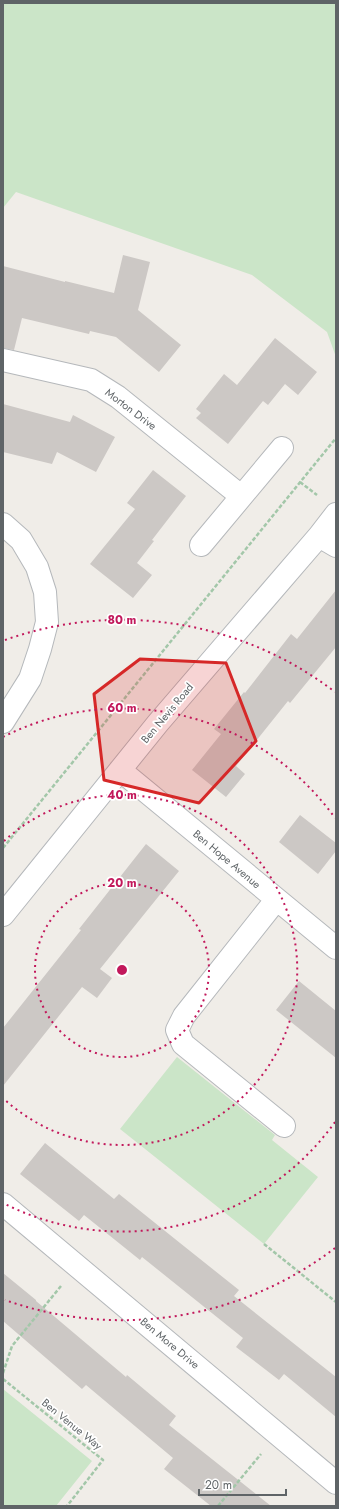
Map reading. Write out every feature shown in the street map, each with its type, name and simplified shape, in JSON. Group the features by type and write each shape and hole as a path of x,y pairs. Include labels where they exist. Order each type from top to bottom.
{"street":[{"name":"Morton Drive","path":"3,360 91,380 118,397 241,496"},
{"path":"201,545 282,448"},
{"name":"Ben Nevis Road","path":"3,915 120,770 327,541 336,514"},
{"path":"3,524 21,540 37,566 45,592 47,622 30,679 3,722"},
{"name":"Ben Hope Avenue","path":"120,770 336,948"},
{"path":"276,900 184,1016 177,1030 183,1044 284,1126"},
{"name":"Ben More Drive","path":"3,1204 336,1483"}],"path":[{"path":"3,848 336,438"},
{"path":"264,1244 336,1302"},
{"path":"3,1373 12,1346 77,1266"},
{"name":"Ben Venue Way","path":"3,1379 103,1460 67,1506"},
{"path":"218,1506 277,1434"}],"highlighted area":[{"path":"140,659 226,663 256,741 199,803 104,780 94,694"}],"green space":[{"path":"3,3 336,3 336,357 327,332 252,275 16,192 3,208"},
{"path":"177,1057 275,1135 272,1140 318,1177 264,1244 120,1129"},
{"path":"3,1389 92,1461 56,1506 3,1506"}],"building":[{"path":"123,255 150,262 138,310 181,345 159,372 116,337 90,331 89,334 22,318 14,350 3,348 3,266 114,293"},
{"path":"275,338 317,372 298,395 285,384 268,405 263,401 228,444 196,418 201,413 196,409 224,374 237,385"},
{"path":"3,404 70,422 73,415 115,437 96,472 57,452 52,464 3,452"},
{"path":"153,470 186,496 152,540 154,541 137,563 152,575 133,598 90,564 135,509 127,503"},
{"path":"336,590 336,647 290,703 288,701 236,766 245,774 226,797 192,770 221,734 214,729 244,692 245,693 291,634 297,639"},
{"path":"300,815 336,843 336,851 318,874 279,842"},
{"path":"146,844 179,871 100,969 112,978 97,998 82,987 3,1086 3,1028 81,930 79,929"},
{"path":"299,981 336,1011 336,1058 276,1010"},
{"path":"45,1143 114,1199 119,1194 239,1290 234,1296 336,1377 336,1417 284,1374 279,1380 236,1347 243,1338 142,1257 140,1260 84,1215 79,1221 20,1174"},
{"path":"3,1273 126,1377 127,1375 176,1416 169,1425 271,1506 211,1506 164,1469 173,1458 86,1385 82,1389 3,1321"}]}
